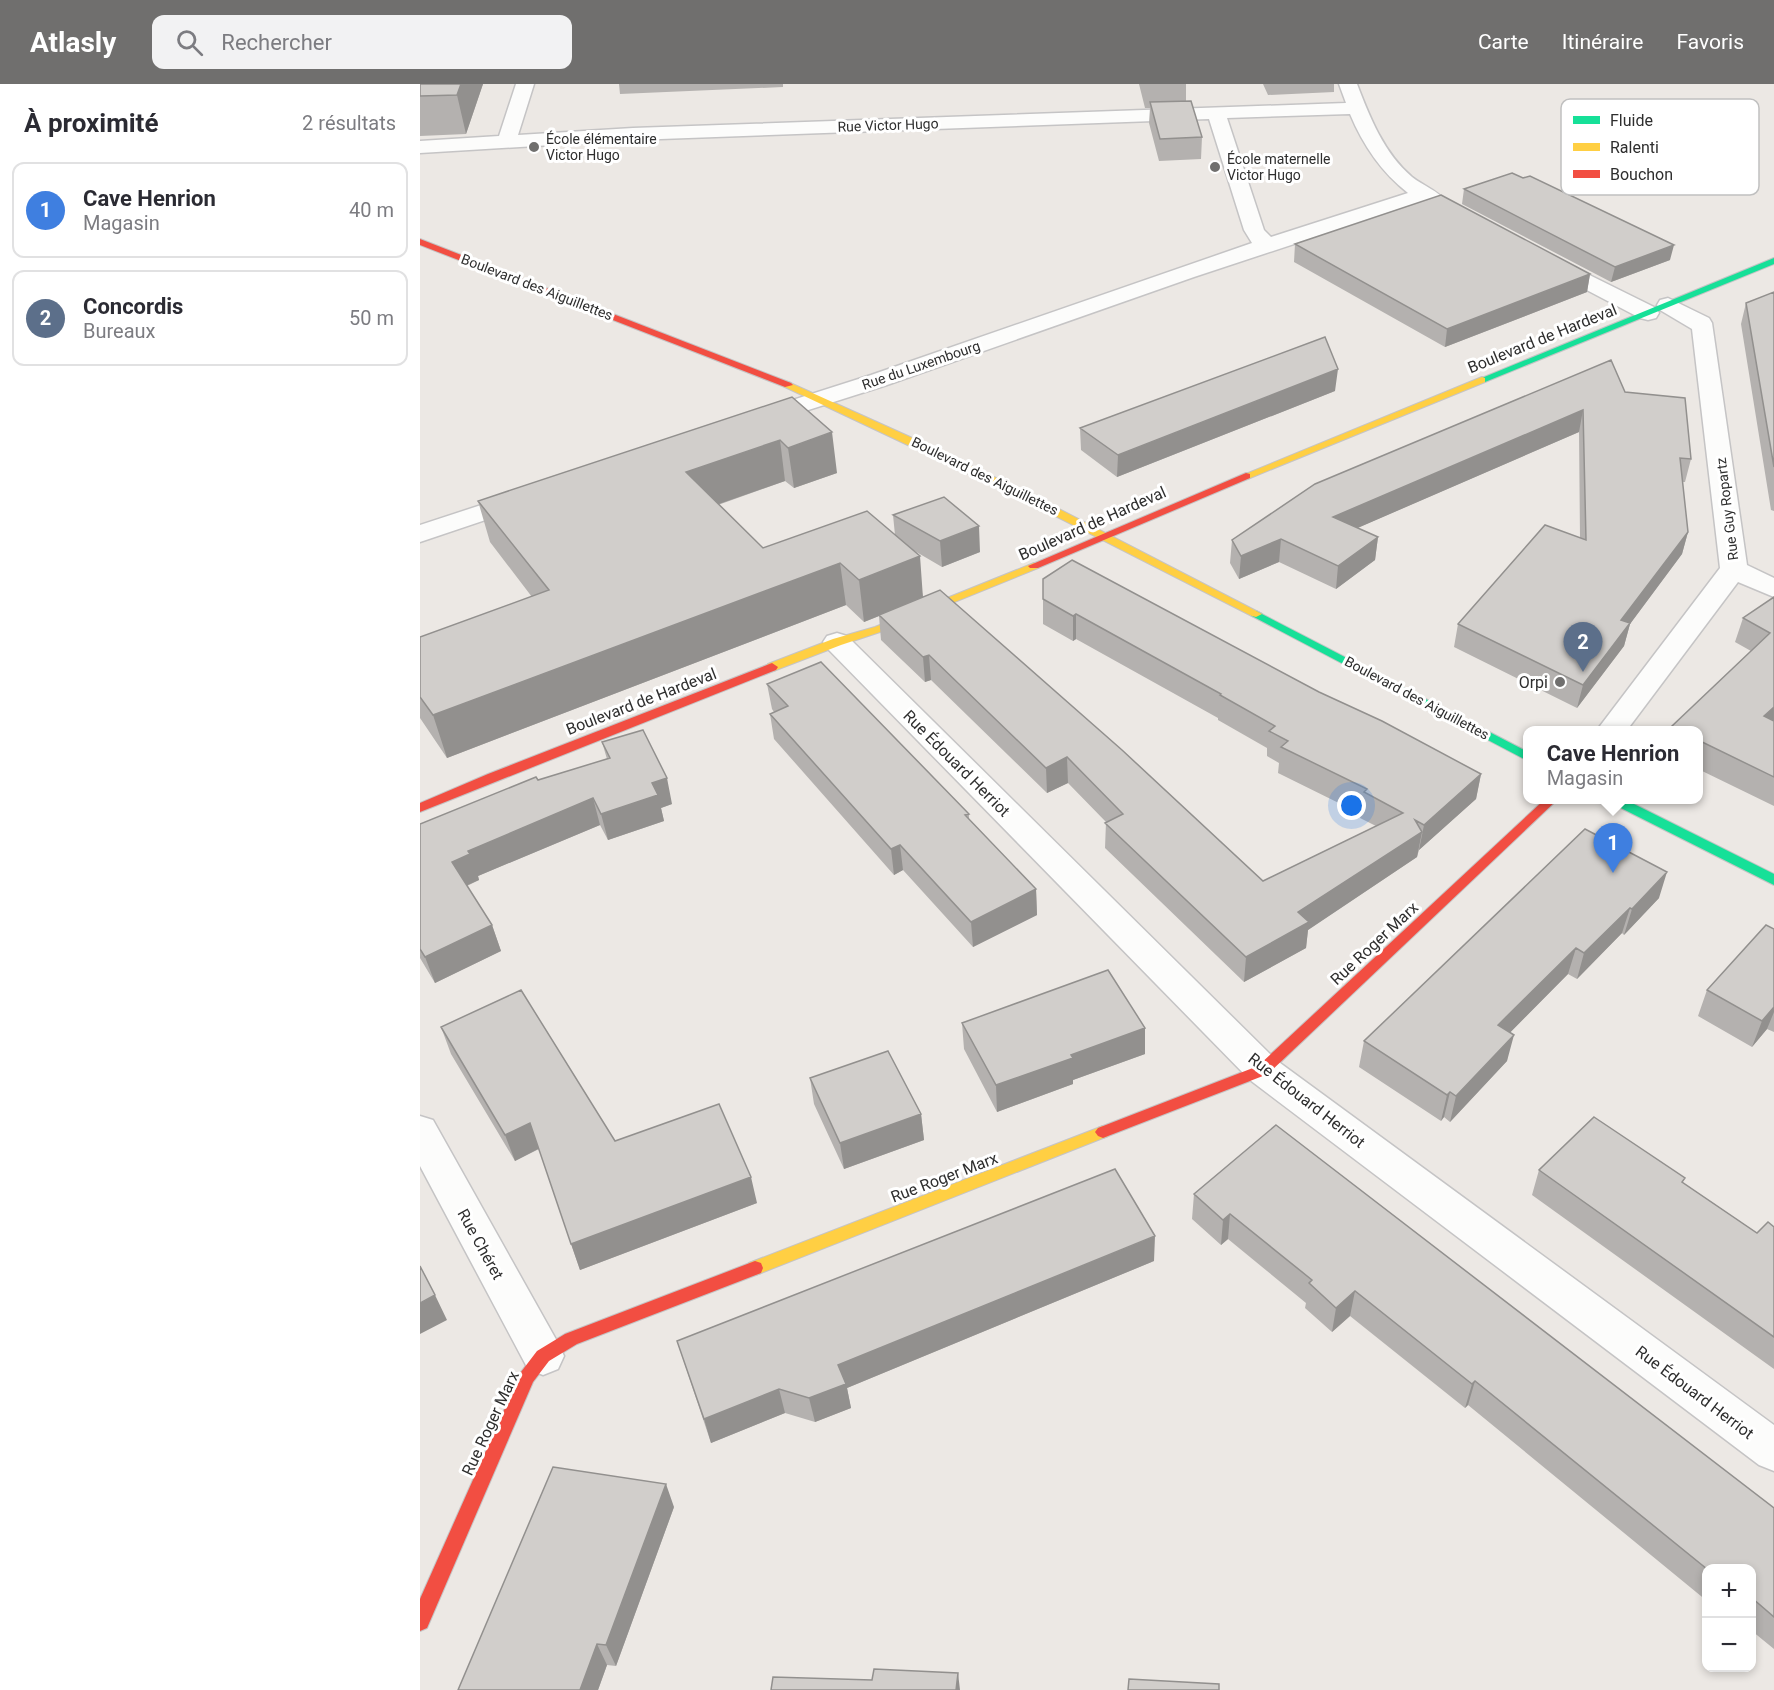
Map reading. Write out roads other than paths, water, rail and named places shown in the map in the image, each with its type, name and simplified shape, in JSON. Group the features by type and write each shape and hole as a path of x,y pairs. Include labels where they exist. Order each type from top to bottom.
{"street":[{"path":"507,141 525,84"},
{"path":"1348,84 1381,157 1397,177 1421,195 1451,210"},
{"name":"Rue Victor Hugo","path":"420,147 643,134 1357,108"},
{"path":"1216,113 1254,230 1268,245"},
{"name":"Rue du Luxembourg","path":"735,426 1421,195"},
{"name":"Boulevard des Aiguillettes","path":"420,242 821,398 1108,536 1523,755"},
{"name":"Rue Guy Ropartz","path":"1534,254 1658,309 1701,323 1703,329 1734,569 1615,726"},
{"name":"Boulevard de Hardeval","path":"420,808 492,777 837,642 879,630 1108,536 1159,511 1774,261"},
{"path":"420,534 548,491"},
{"path":"1734,569 1774,589"},
{"name":"Rue Édouard Herriot","path":"837,642 1263,1070 1774,1451"},
{"name":"Rue Roger Marx","path":"420,1622 527,1377 543,1356 571,1339 1263,1070 1547,804"},
{"path":"1624,804 1774,880"},
{"name":"Rue Chéret","path":"420,1131 543,1356"}],"place":[{"name":"École élémentaire Victor Hugo","path":"534,147"},
{"name":"École maternelle Victor Hugo","path":"1215,167"},
{"name":"Concordis","path":"1583,672"},
{"name":"Orpi","path":"1560,682"},
{"name":"Cave Henrion","path":"1613,873"}]}
